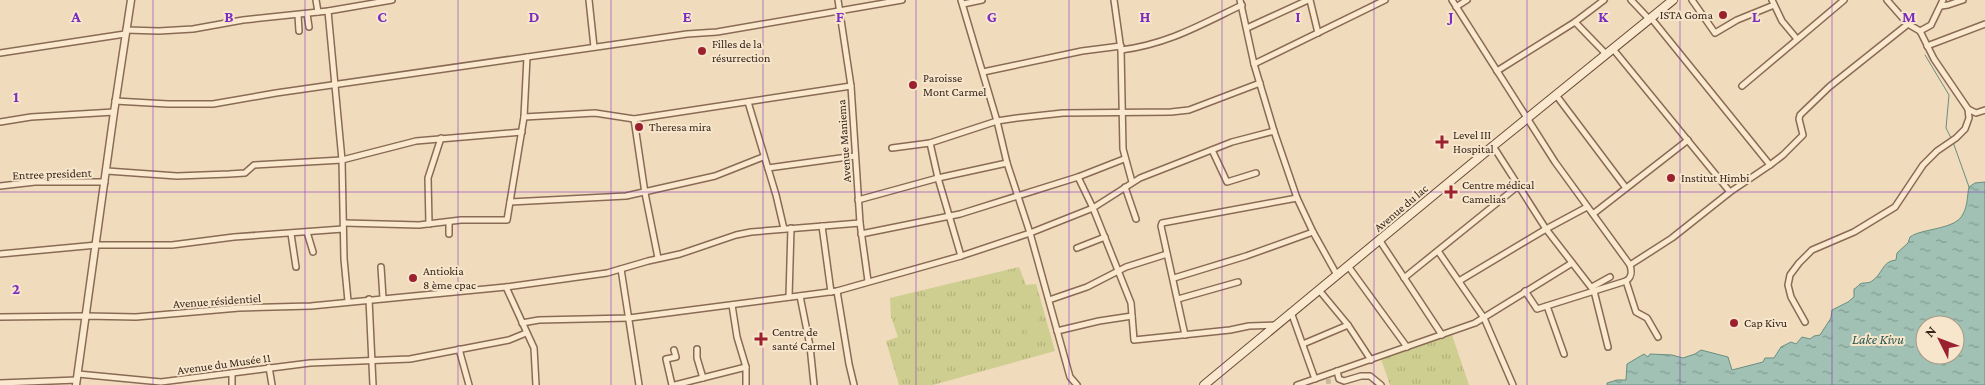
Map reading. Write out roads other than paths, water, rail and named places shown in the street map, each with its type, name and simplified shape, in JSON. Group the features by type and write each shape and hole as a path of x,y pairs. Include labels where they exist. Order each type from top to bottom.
{"main road":[{"name":"Avenue du lac","path":"1204,385 1527,118 1674,0"}],"street":[{"path":"77,380 97,245 115,101 131,0"},
{"path":"316,0 318,12"},
{"path":"0,53 126,32 187,30 243,20 328,11 372,1 392,0"},
{"path":"589,0 594,47"},
{"name":"Avenue Maniema","path":"838,0 850,86 860,224 868,281"},
{"path":"115,101 213,104 594,47 687,34 717,32 902,0"},
{"path":"982,0 962,2 1070,377 1076,385"},
{"path":"1114,0 1121,48 1121,113 1124,159 1132,182"},
{"path":"1247,28 1309,0 1318,33"},
{"path":"1452,0 1527,118 1630,265 1631,275 1626,281 1593,289 1547,306 1536,308 1525,291"},
{"path":"1456,7 1467,0"},
{"path":"1497,72 1576,22 1604,0"},
{"path":"1631,0 1650,18 1770,165"},
{"path":"1692,0 1714,33 1773,2 1782,21 1797,39"},
{"path":"1742,86 1844,0"},
{"path":"1805,322 1791,297 1788,285 1790,275 1799,263 1812,250 1854,232 1896,207 1923,165 1936,151 1961,134 1969,118 1968,109 1927,46 1920,31 1908,24 1887,0"},
{"path":"1920,31 1931,25 1942,3 1948,5 1963,0"},
{"path":"1254,64 1381,1"},
{"path":"983,72 1082,51 1142,47 1170,40 1241,3 1254,64 1297,198 1337,275"},
{"path":"328,11 342,160 344,272 348,301"},
{"path":"298,14 299,31"},
{"path":"307,14 309,27"},
{"path":"1576,22 1609,51 1688,140 1730,192"},
{"path":"1630,265 1672,238 1730,192 1770,165 1802,138 1803,132 1799,119 1800,115 1829,87 1908,24"},
{"path":"1927,46 1985,24"},
{"path":"0,254 97,245 172,245 234,237 291,234 343,226 507,220 524,117 527,57"},
{"path":"892,148 930,144 997,121 1063,113 1171,112 1189,110 1260,82"},
{"path":"524,117 595,113 634,119 850,86"},
{"path":"1556,95 1626,188"},
{"path":"748,102 784,229"},
{"path":"1968,109 1976,113 1985,110"},
{"path":"0,122 39,116 114,112"},
{"path":"634,119 645,193 658,258"},
{"path":"522,323 540,320 629,318 834,291 961,256 1030,233 1093,208 1132,182 1232,142 1274,131"},
{"path":"107,171 177,176 245,173 254,165 342,160 416,141 522,132"},
{"path":"429,224 428,178 441,138"},
{"path":"1593,214 1688,140"},
{"path":"930,144 948,216 961,256"},
{"path":"1493,146 1546,229 1593,289 1608,347"},
{"path":"1212,150 1227,182 1256,173"},
{"path":"768,168 855,156"},
{"path":"510,202 614,198 645,193 715,176 763,157"},
{"path":"862,234 948,216 1018,197 1124,159"},
{"path":"858,200 938,178 1007,163"},
{"path":"1078,177 1105,237 1130,303 1134,340 1230,330 1249,326 1276,325"},
{"name":"Entree president","path":"0,186 34,182 105,182"},
{"path":"1404,278 1518,186"},
{"path":"1125,187 1136,219"},
{"path":"1185,335 1174,278 1161,226 1164,222 1297,198"},
{"path":"1459,281 1546,229 1588,207"},
{"path":"449,222 449,234"},
{"name":"Avenue résidentiel","path":"0,317 145,316 238,308 311,306 506,286 586,276 621,269 658,258 680,254 736,235 791,228 860,224"},
{"path":"822,226 854,385"},
{"path":"789,297 791,228"},
{"path":"307,232 313,252"},
{"path":"1174,278 1246,256 1313,232"},
{"path":"291,234 296,267"},
{"path":"1077,248 1105,237"},
{"path":"1380,241 1442,335"},
{"path":"1438,251 1484,318 1513,385"},
{"path":"1048,300 1087,287 1118,270 1167,254"},
{"path":"1297,385 1327,377 1406,347 1475,324 1572,263"},
{"path":"1348,266 1406,347"},
{"path":"381,267 383,298"},
{"path":"621,269 639,385"},
{"path":"1593,289 1610,276"},
{"path":"1626,281 1636,312 1647,318 1658,338"},
{"path":"1178,299 1238,282"},
{"path":"506,286 534,348 536,385"},
{"path":"1319,290 1348,325 1370,360"},
{"path":"800,296 810,346 814,385"},
{"path":"369,299 373,385"},
{"path":"732,305 737,337 746,367 746,385"},
{"path":"1547,306 1564,354"},
{"path":"1292,312 1315,380"},
{"path":"1057,332 1098,321 1132,316"},
{"path":"1302,344 1348,325"},
{"name":"Avenue du Musée 11","path":"0,383 77,380 161,382 310,363 410,359 509,340 526,333"},
{"path":"459,349 469,385"},
{"path":"697,349 697,358 703,378"},
{"path":"674,350 676,357 666,359 674,385 746,367"},
{"path":"269,367 272,385"},
{"path":"1337,372 1341,382 1349,385"},
{"path":"232,373 232,385"},
{"path":"1341,382 1361,376 1370,376 1381,385"}],"water":[{"name":"Lake Kivu","path":"1985,182 1985,385 1607,385 1607,383 1617,380 1626,380 1627,364 1644,354 1648,357 1650,354 1672,355 1683,358 1701,350 1728,357 1732,370 1763,362 1765,358 1774,358 1781,347 1791,342 1796,344 1802,337 1810,339 1820,335 1831,318 1832,310 1848,302 1854,297 1854,289 1860,284 1872,281 1885,265 1896,260 1897,253 1908,243 1910,237 1946,226 1959,219 1966,207 1969,187 1975,183"}],"waterway":[{"path":"1925,55 1949,95 1946,128 1951,138"},
{"path":"1953,142 1969,187"}],"tunnel":[{"path":"1328,379 1329,385"}],"place":[{"name":"ISTA Goma","path":"1723,15"},
{"name":"Filles de la résurrection","path":"702,51"},
{"name":"Paroisse Mont Carmel","path":"913,85"},
{"name":"Theresa mira","path":"639,127"},
{"name":"Level III Hospital","path":"1442,142"},
{"name":"Institut Himbi","path":"1671,178"},
{"name":"Centre médical Camelias","path":"1451,192"},
{"name":"Antiokia 8 ème cpac","path":"413,278"},
{"name":"Cap Kivu","path":"1734,323"},
{"name":"Centre de santé Carmel","path":"761,339"}]}
